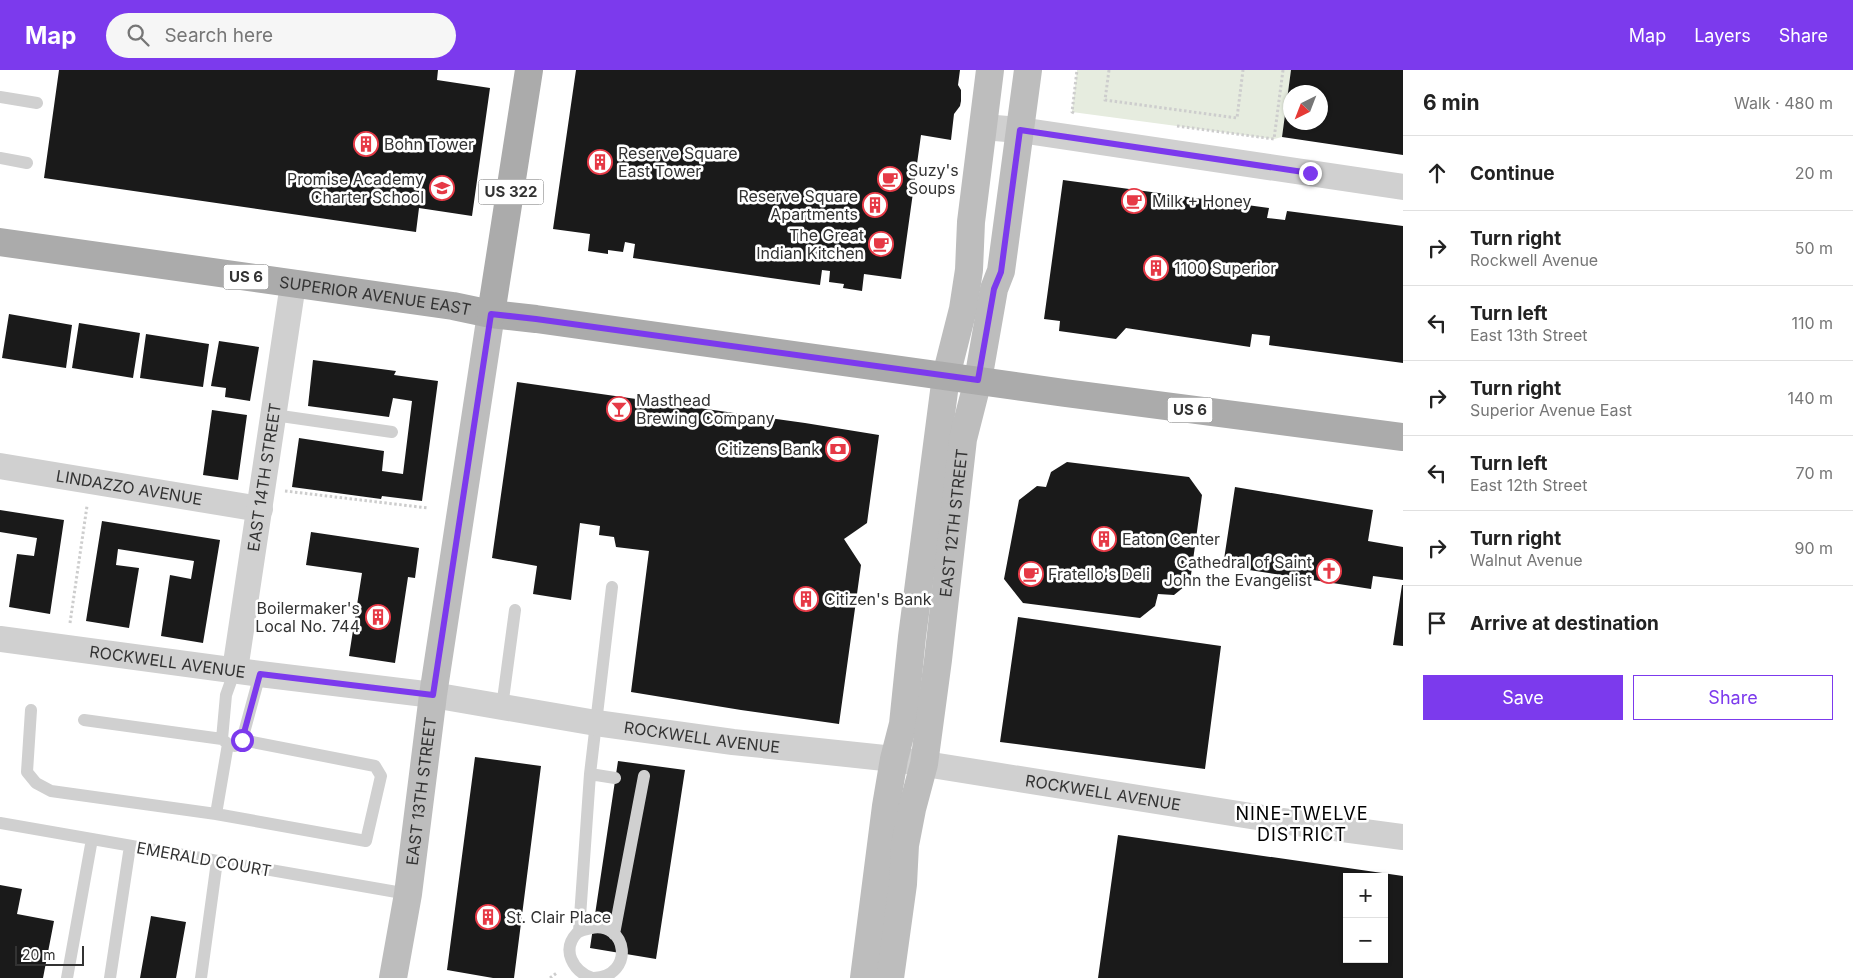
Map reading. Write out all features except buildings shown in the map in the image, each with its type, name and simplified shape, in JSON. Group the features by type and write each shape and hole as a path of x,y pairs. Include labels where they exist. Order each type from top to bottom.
{"main road":[{"name":"EAST 13TH STREET","path":"393,978 408,894 433,695 529,70"},
{"name":"EAST 12TH STREET","path":"864,978 894,759 903,724 912,637 946,376 963,309 969,270 971,222 990,70"},
{"name":"EAST 12TH STREET","path":"890,978 903,884 905,845 924,764 941,641 963,439 978,380 994,289 1001,272 1028,70"},
{"name":"SUPERIOR AVENUE EAST","path":"0,242 453,306 491,314 1403,437"}],"street":[{"path":"983,127 1020,130 1403,186"},
{"name":"EAST 14TH STREET","path":"247,672 260,509 293,284"},
{"name":"LINDAZZO AVENUE","path":"0,466 260,509"},
{"name":"ROCKWELL AVENUE","path":"0,639 433,695 596,723 733,742 894,759 1272,820 1403,837"}],"lane":[{"path":"0,97 37,104"},
{"path":"0,158 27,163"},
{"path":"274,415 392,432"},
{"path":"579,931 603,927 614,934 621,943 623,954 617,968 602,978 593,978 577,970 570,954 570,945 579,931 590,774 612,586"},
{"path":"502,708 515,610"},
{"path":"242,740 247,672"},
{"path":"216,814 225,742 226,695 247,672"},
{"path":"31,710 27,772 36,784 51,791 216,814 366,841 381,776 375,766 242,740 234,746 225,742 84,720"},
{"path":"590,774 615,778"},
{"path":"614,934 644,776"},
{"name":"EMERALD COURT","path":"0,823 408,894"},
{"path":"66,978 92,839"},
{"path":"110,978 130,846"},
{"path":"200,978 217,861"}],"path":[{"path":"1077,70 1072,112 1082,114"},
{"path":"1109,70 1105,100 1237,118 1244,70"},
{"path":"1168,125 1274,139 1282,70"},
{"path":"284,491 428,508"},
{"path":"70,623 87,506"},
{"path":"550,978 558,972"}],"shaded area":[{"path":"1077,70 1291,70 1289,85 1283,85 1282,137 1274,139 1072,112"}],"place":[{"name":"Bohn Tower","path":"366,144"},
{"name":"Reserve Square East Tower","path":"600,162"},
{"name":"Suzy's Soups","path":"890,179"},
{"name":"Promise Academy Charter School","path":"442,188"},
{"name":"Milk + Honey","path":"1134,201"},
{"name":"Reserve Square Apartments","path":"875,205"},
{"name":"The Great Indian Kitchen","path":"881,244"},
{"name":"1100 Superior","path":"1156,268"},
{"name":"Masthead Brewing Company","path":"619,409"},
{"name":"Citizens Bank","path":"838,449"},
{"name":"Eaton Center","path":"1104,539"},
{"name":"Cathedral of Saint John the Evangelist","path":"1329,571"},
{"name":"Fratello's Deli","path":"1031,574"},
{"name":"Citizen's Bank","path":"806,599"},
{"name":"Boilermaker's Local No. 744","path":"378,617"},
{"name":"St. Clair Place","path":"488,917"}],"district":[{"name":"NINE-TWELVE DISTRICT","path":"1302,824"}],"route":[{"path":"242,740 260,674 433,695 491,314 978,380 994,289 1001,272 1020,130 1310,173"}]}
